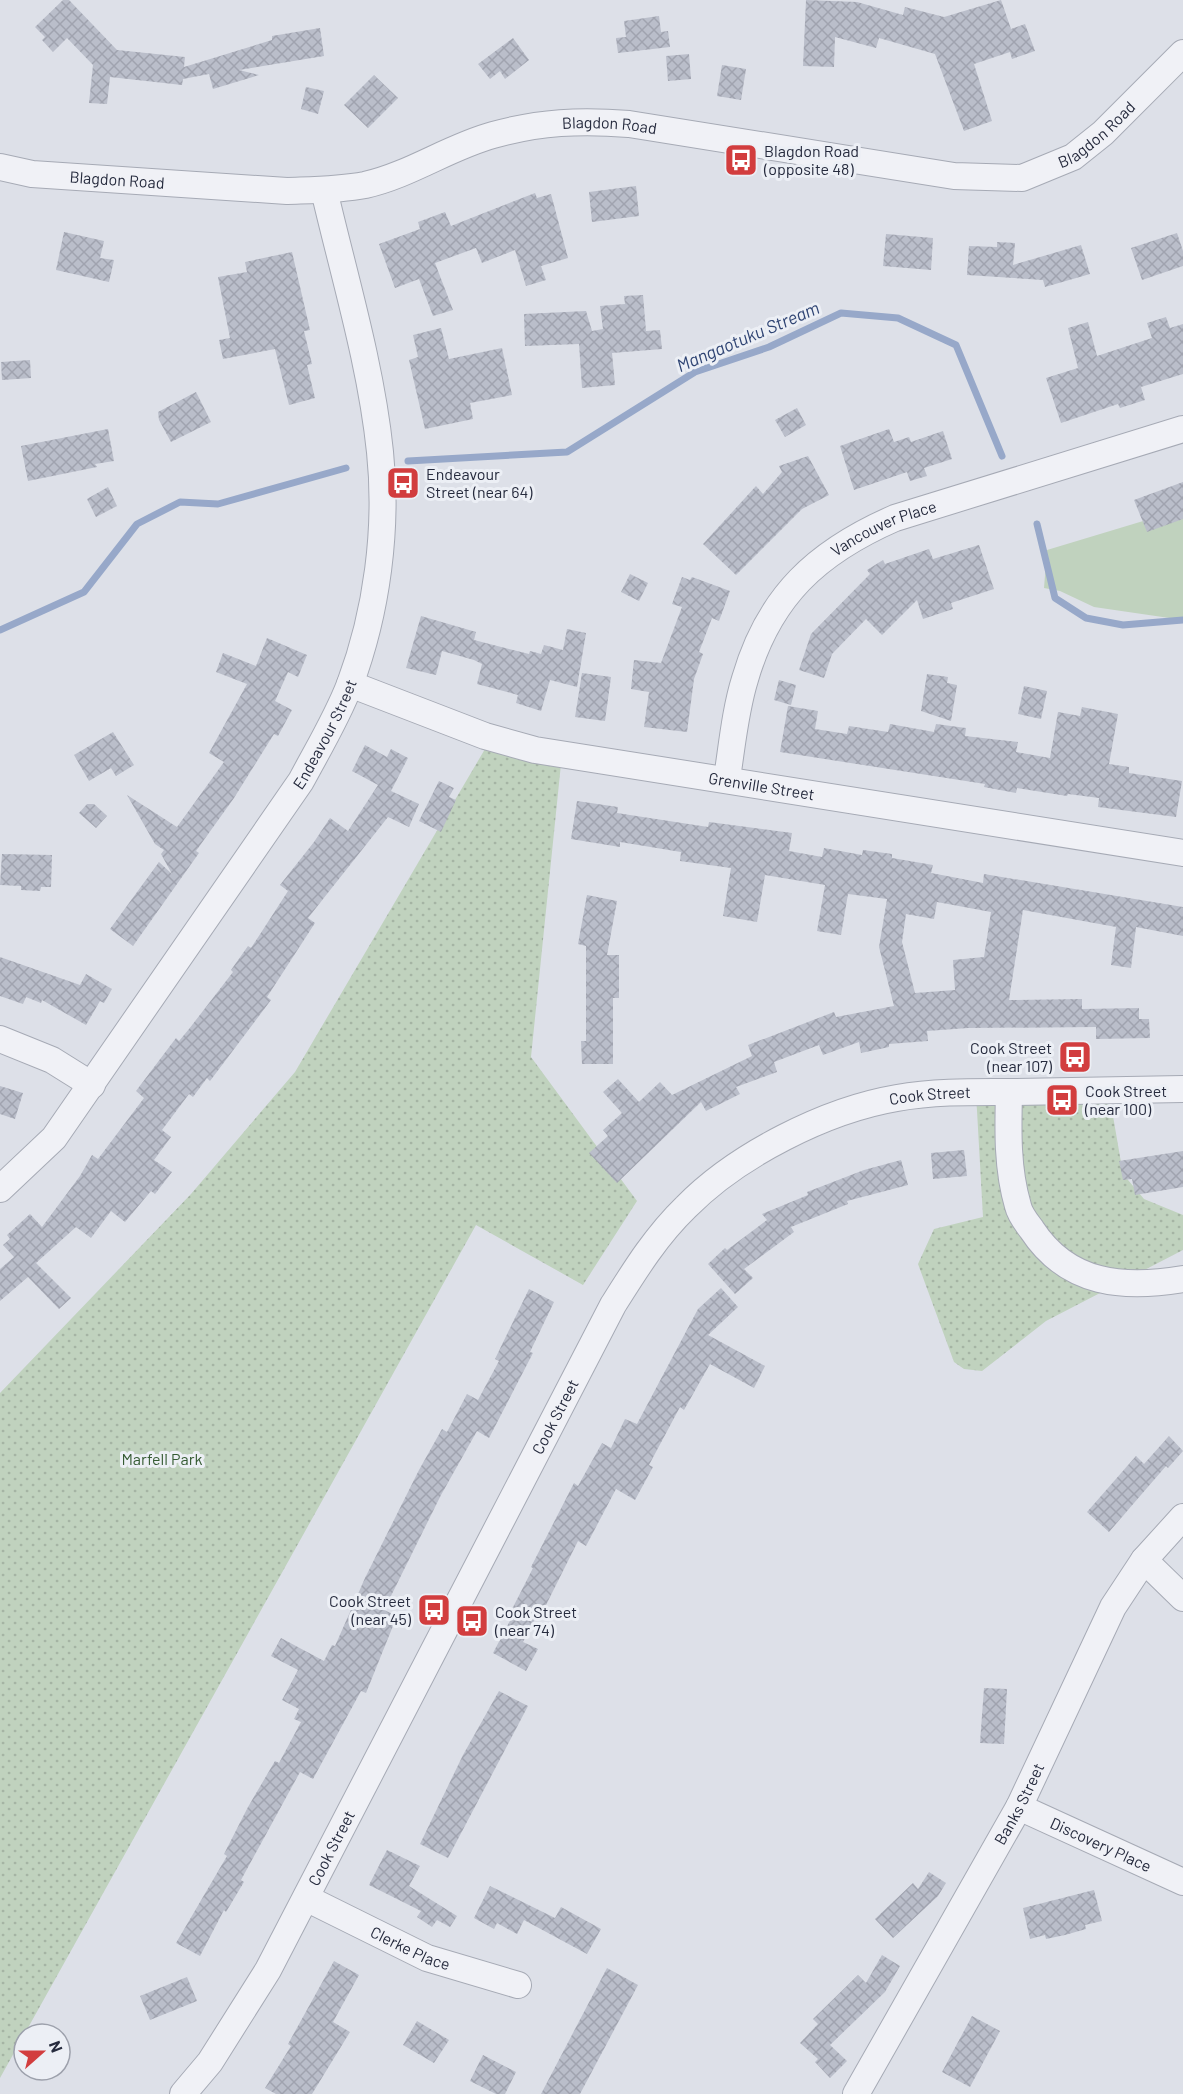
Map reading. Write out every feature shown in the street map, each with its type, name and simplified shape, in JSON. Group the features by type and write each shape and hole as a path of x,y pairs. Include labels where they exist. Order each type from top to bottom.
{"street":[{"name":"Blagdon Road","path":"0,167 32,174 287,191 324,190 366,185 491,136 536,126 582,120 629,124 954,177 1022,178 1073,157 1102,133 1183,53"},
{"name":"Endeavour Street","path":"0,1189 54,1138 92,1085 301,781 327,734 350,684 374,591 381,537 380,452 365,365 324,190"},
{"name":"Vancouver Place","path":"727,778 744,681 760,636 784,597 798,580 830,553 858,534 905,515 1183,429"},
{"name":"Grenville Street","path":"350,684 485,736 535,750 727,778 1183,854"},
{"path":"0,1039 52,1060 92,1085"},
{"name":"Cook Street","path":"183,2094 210,2062 268,1970 607,1316 651,1246 687,1206 733,1168 789,1135 844,1113 896,1098 952,1091 1183,1089"},
{"path":"1009,1092 1008,1138 1012,1181 1018,1209 1041,1245 1064,1264 1092,1278 1124,1285 1183,1279"},
{"name":"Banks Street","path":"856,2094 1019,1807 1113,1607 1144,1560 1183,1517"},
{"path":"1144,1560 1183,1598"},
{"name":"Discovery Place","path":"1019,1807 1183,1882"},
{"name":"Clerke Place","path":"306,1898 427,1958 518,1985"}],"green space":[{"path":"1183,509 1183,620 1094,607 1060,591 1044,588 1047,550"},
{"name":"Marfell Park","path":"485,749 561,764 531,1057 637,1201 583,1285 476,1225 31,2022 12,2022 12,2056 0,2078 0,1393 191,1194 295,1072"},
{"path":"1108,1087 1123,1174 1144,1199 1183,1215 1183,1250 1046,1321 982,1371 964,1369 954,1362 918,1264 934,1229 983,1217 976,1093"}],"building":[{"path":"63,0 69,0 117,50 185,57 184,67 272,40 272,36 320,28 324,56 239,70 259,75 213,89 209,74 183,79 182,85 110,77 107,104 89,103 93,65 67,38 53,52 42,40 45,37 35,27"},
{"path":"806,0 857,2 903,15 905,7 944,17 1001,0 1011,29 1025,24 1035,51 1012,59 1010,52 974,64 992,121 964,131 935,54 879,38 876,48 835,37 834,67 803,66"},
{"path":"659,16 661,32 668,31 670,47 618,53 616,38 626,37 624,21"},
{"path":"513,38 529,60 505,79 500,71 490,79 478,64"},
{"path":"689,54 691,79 668,81 666,56"},
{"path":"722,65 746,69 741,100 717,96"},
{"path":"374,75 398,98 368,128 344,105"},
{"path":"306,87 324,91 318,114 301,109"},
{"path":"636,186 639,216 592,222 589,192"},
{"path":"535,193 537,198 551,194 568,258 541,266 546,280 526,286 515,250 482,263 476,248 435,263 453,310 433,316 419,279 395,288 379,244 420,229 418,222 445,212 451,226"},
{"path":"64,232 104,241 100,258 114,260 109,282 56,270"},
{"path":"1177,233 1183,251 1183,266 1142,280 1131,248"},
{"path":"886,234 933,238 931,270 883,266"},
{"path":"997,242 1015,243 1013,265 1081,245 1090,274 1045,287 1043,280 967,275 969,246 997,247"},
{"path":"292,252 310,330 304,331 312,364 307,365 315,398 289,405 275,349 223,359 219,340 230,338 218,277 247,272 245,262"},
{"path":"643,295 646,331 660,330 662,349 612,353 615,385 582,388 579,344 525,346 524,314 586,311 592,331 603,329 600,306 625,304 624,296"},
{"path":"1166,317 1170,328 1183,324 1183,374 1141,387 1145,400 1120,408 1118,404 1061,423 1046,378 1078,368 1068,328 1088,322 1097,356 1152,338 1147,323"},
{"path":"441,328 449,359 502,348 512,395 470,403 473,419 425,429 409,360 418,357 413,335"},
{"path":"30,360 31,378 2,380 1,362"},
{"path":"196,392 211,422 171,442 159,420 158,412"},
{"path":"797,408 806,425 785,437 775,420"},
{"path":"108,429 114,461 95,464 97,467 28,481 21,446"},
{"path":"889,429 894,442 909,437 911,442 943,431 952,459 924,468 927,476 910,481 907,472 854,490 840,446"},
{"path":"808,456 829,495 802,509 736,575 703,544 756,486 763,494 782,472 779,466"},
{"path":"1183,482 1183,519 1147,532 1134,500"},
{"path":"108,487 117,506 96,517 87,499"},
{"path":"979,545 994,589 951,603 953,609 923,619 917,600 882,635 866,619 832,654 824,678 799,670 811,634 870,574 867,570 883,560 885,564 929,549 933,559"},
{"path":"630,574 648,583 639,601 621,592"},
{"path":"682,577 690,580 692,577 730,591 719,621 712,618 699,652 703,654 694,679 687,732 644,727 649,692 631,689 634,660 661,663 682,607 672,604"},
{"path":"421,616 476,632 474,640 529,654 530,651 541,654 544,645 563,650 567,629 586,633 577,687 550,680 541,711 516,703 518,695 477,684 482,664 474,660 442,651 436,675 406,668"},
{"path":"267,638 307,655 298,677 288,672 275,701 292,710 278,736 274,734 234,798 196,851 199,853 133,946 110,929 159,862 172,874 161,854 164,850 155,844 127,795 177,827 224,762 209,753 247,684 216,672 223,653 256,666"},
{"path":"582,673 611,677 605,721 575,717"},
{"path":"927,674 948,677 947,683 957,685 951,721 921,711"},
{"path":"779,680 796,685 791,705 774,700"},
{"path":"1024,686 1047,691 1041,719 1018,714"},
{"path":"788,706 818,711 815,729 847,734 849,726 888,732 890,724 934,732 936,724 966,728 965,736 1018,742 1016,752 1050,758 1058,712 1080,716 1082,707 1118,714 1109,764 1129,767 1129,773 1182,781 1176,817 1098,807 1099,798 1068,794 1067,796 1017,788 1016,793 984,787 985,784 780,752"},
{"path":"113,732 134,765 116,776 111,768 89,781 74,755"},
{"path":"365,745 387,757 391,749 408,758 391,791 419,804 409,827 388,817 308,918 315,923 267,997 271,1000 210,1081 207,1078 193,1097 189,1094 162,1130 171,1137 154,1160 172,1172 155,1194 151,1191 125,1222 111,1211 91,1238 76,1227 36,1263 71,1298 59,1309 28,1277 0,1301 0,1269 14,1257 3,1245 10,1239 7,1235 30,1214 42,1227 80,1176 92,1155 98,1159 144,1098 136,1091 176,1038 179,1041 189,1029 233,972 231,970 248,946 251,948 288,891 280,885 330,818 348,831 378,785 352,771"},
{"path":"439,781 454,788 449,797 456,800 441,832 419,821"},
{"path":"577,801 618,807 617,813 708,827 709,822 792,833 789,851 822,857 824,848 862,855 863,850 892,854 892,858 933,865 931,873 983,883 984,874 1183,907 1183,936 1136,927 1131,968 1111,965 1116,927 1023,910 1009,1000 1082,999 1082,1009 1139,1008 1139,1019 1149,1019 1150,1038 1096,1039 1096,1027 968,1028 927,1031 928,1041 889,1044 889,1047 861,1053 859,1042 823,1055 819,1045 774,1062 777,1072 736,1087 740,1094 706,1111 701,1102 617,1183 589,1153 608,1136 603,1130 622,1113 603,1092 618,1079 639,1102 660,1082 672,1095 752,1056 748,1045 834,1012 836,1017 894,1006 879,947 887,899 848,894 841,935 817,931 825,885 765,875 757,922 723,916 731,868 680,861 681,852 620,842 620,847 571,839","holes":["937,902 991,912 984,957 953,960 955,990 915,993 902,942 906,914 934,919"]},
{"path":"87,804 94,804 107,816 96,828 79,813"},
{"path":"2,854 52,855 51,887 41,887 40,891 21,890 21,886 0,885"},
{"path":"587,895 617,901 607,955 619,955 619,998 613,998 613,1064 582,1064 581,1041 586,1041 586,946 578,944"},
{"path":"0,957 80,985 86,974 112,989 104,1003 100,1001 86,1025 42,1000 41,1003 26,997 23,1004 0,996"},
{"path":"0,1086 23,1093 15,1119 0,1114"},
{"path":"964,1150 967,1176 933,1179 931,1153"},
{"path":"1183,1151 1183,1187 1135,1195 1132,1179 1123,1180 1119,1161"},
{"path":"901,1160 908,1185 847,1201 848,1204 791,1227 794,1232 744,1269 753,1278 735,1294 708,1264 725,1248 727,1250 767,1220 762,1214 808,1195 807,1192 864,1170"},
{"path":"721,1288 738,1307 708,1335 765,1366 754,1388 710,1364 684,1410 680,1407 649,1465 653,1467 635,1500 616,1489 586,1546 578,1541 542,1613 539,1611 523,1642 538,1649 526,1671 493,1653 512,1617 509,1615 533,1568 531,1567 574,1483 578,1486 602,1443 611,1448 625,1419 637,1424 698,1309"},
{"path":"529,1289 554,1302 530,1352 533,1353 489,1438 477,1431 441,1495 384,1610 397,1616 366,1693 361,1691 313,1779 300,1772 241,1880 244,1882 226,1912 224,1910 200,1956 176,1943 227,1856 224,1854 248,1807 275,1761 279,1763 301,1722 294,1719 299,1709 282,1700 298,1670 271,1656 281,1638 324,1661 332,1645 335,1646 365,1578 419,1470 442,1429 447,1432 467,1394 478,1400 499,1361 495,1359"},
{"path":"1169,1436 1183,1451 1168,1468 1166,1466 1109,1532 1087,1512 1136,1456 1144,1464"},
{"path":"984,1688 1007,1689 1004,1744 980,1743"},
{"path":"499,1691 528,1706 448,1858 420,1844 463,1755"},
{"path":"387,1850 420,1866 409,1886 457,1916 450,1927 437,1920 432,1927 417,1917 421,1911 369,1885"},
{"path":"929,1872 946,1883 938,1896 893,1938 875,1919 913,1883 918,1889"},
{"path":"490,1886 555,1918 561,1907 601,1929 587,1954 524,1920 517,1934 497,1923 494,1929 474,1918"},
{"path":"1094,1890 1102,1921 1085,1925 1086,1929 1065,1935 1046,1939 1045,1935 1030,1939 1023,1908"},
{"path":"882,1955 900,1966 885,1992 830,2045 847,2061 830,2078 815,2062 818,2059 800,2043 818,2024 813,2019 858,1975 866,1983"},
{"path":"334,1961 359,1975 333,2022 350,2032 312,2094 276,2094 265,2088 291,2046 288,2044"},
{"path":"607,1968 638,1985 580,2094 541,2094"},
{"path":"187,1977 197,2001 150,2020 140,1996"},
{"path":"972,2016 1000,2031 970,2087 942,2072"},
{"path":"417,2021 449,2040 434,2063 403,2045"},
{"path":"483,2055 516,2072 505,2094 496,2094 470,2081"}],"waterway":[{"name":"Mangaotuku Stream","path":"408,461 567,452 695,372 769,347 841,313 898,318 956,345 1002,456"},
{"name":"Mangaotuku Stream","path":"0,630 84,592 137,524 180,502 218,504 346,468"},
{"name":"Mangaotuku Stream","path":"1037,524 1055,598 1086,618 1123,625 1183,620"}],"place":[{"name":"Blagdon Road (opposite 48)","path":"741,160"},
{"name":"Endeavour Street (near 64)","path":"403,483"},
{"name":"Cook Street (near 107)","path":"1075,1057"},
{"name":"Cook Street (near 100)","path":"1062,1100"},
{"name":"Cook Street (near 45)","path":"434,1610"},
{"name":"Cook Street (near 74)","path":"472,1621"}]}
